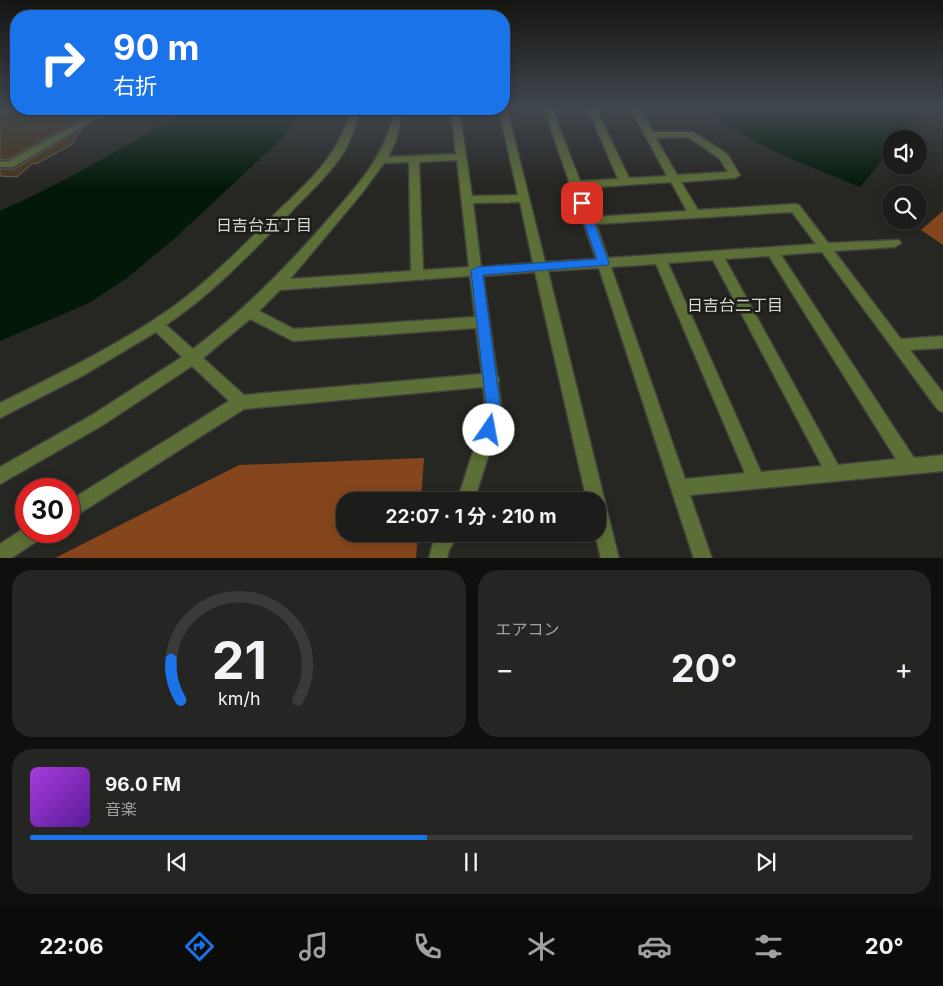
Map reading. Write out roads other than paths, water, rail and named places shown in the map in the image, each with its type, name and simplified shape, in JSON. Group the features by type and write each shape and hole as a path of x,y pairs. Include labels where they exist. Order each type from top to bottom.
{"street":[{"path":"0,164 10,165 63,135"},
{"path":"0,411 111,353 157,325 225,271 335,158 348,135"},
{"path":"0,476 125,404 193,358 249,312 319,238 383,160 393,135"},
{"path":"459,135 492,380 494,412 469,492"},
{"path":"509,135 594,492"},
{"path":"558,135 604,263 702,558"},
{"path":"604,135 625,182"},
{"path":"650,135 694,214"},
{"path":"576,185 735,176 722,156 692,135"},
{"path":"383,160 461,157"},
{"path":"414,159 417,275"},
{"path":"467,200 524,198"},
{"path":"589,221 795,208 943,405"},
{"path":"277,284 895,243"},
{"path":"772,251 910,466"},
{"path":"717,255 834,474"},
{"path":"660,259 757,481"},
{"path":"249,312 293,335 483,322"},
{"path":"157,325 241,402"},
{"path":"899,345 943,342"},
{"path":"80,504 241,402 492,380"},
{"path":"678,488 943,463"},
{"path":"606,541 610,558"},
{"path":"438,558 444,542"},
{"path":"0,554 18,543"}],"district":[{"name":"日吉台五丁目","path":"264,225"},
{"name":"日吉台二丁目","path":"735,305"}]}
